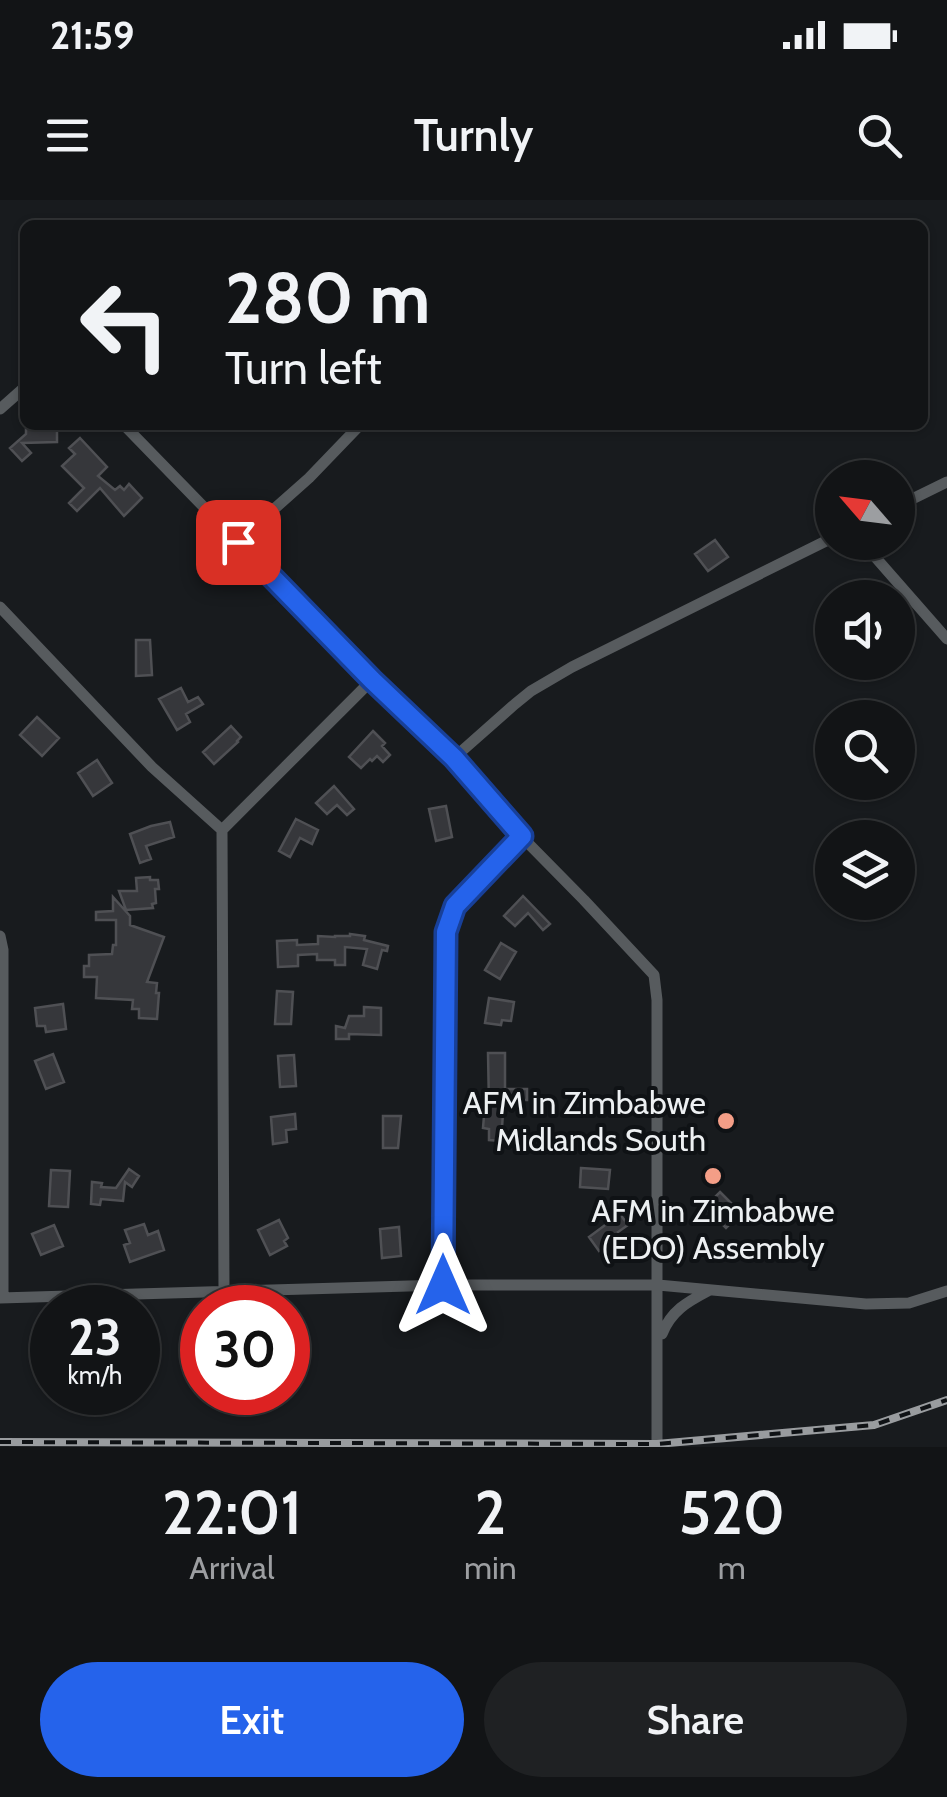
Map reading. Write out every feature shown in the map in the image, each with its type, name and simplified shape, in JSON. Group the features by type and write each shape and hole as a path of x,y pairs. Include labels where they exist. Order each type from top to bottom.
{"street":[{"path":"0,409 20,391"},
{"path":"129,430 372,680 454,758 654,976 658,1447"},
{"path":"238,542 355,430"},
{"path":"915,498 947,482"},
{"path":"454,758 515,704 558,675 815,546"},
{"path":"878,560 947,639"},
{"path":"0,607 152,767 222,830"},
{"path":"224,1285 222,830 372,680"},
{"path":"443,1285 446,932 455,906 522,836"},
{"path":"0,936 2,1298 180,1293"},
{"path":"310,1289 658,1285 866,1304 909,1303 947,1292"},
{"path":"659,1343 676,1310 708,1291"}],"building":[{"path":"26,430 57,430 57,442 22,443 31,453 22,461 10,448"},
{"path":"80,438 107,467 98,476 115,490 120,486 124,490 129,484 142,498 124,516 100,488 77,511 69,503 84,488 62,466 75,454 69,448"},
{"path":"715,540 728,557 708,571 695,554"},
{"path":"136,640 150,640 152,675 136,676"},
{"path":"181,688 188,702 198,697 203,704 186,714 190,722 177,730 159,699"},
{"path":"37,717 59,738 42,756 20,735"},
{"path":"231,726 241,737 214,764 203,752"},
{"path":"373,731 390,755 383,762 377,756 370,759 361,768 349,757"},
{"path":"97,760 112,783 93,796 78,773"},
{"path":"334,786 354,809 347,815 337,805 327,814 316,803"},
{"path":"446,806 452,837 436,841 429,809"},
{"path":"296,819 318,830 312,844 300,838 290,857 279,851"},
{"path":"170,822 174,837 146,846 151,859 140,863 130,834"},
{"path":"136,878 158,880 159,889 155,889 153,908 126,910 119,891 137,891"},
{"path":"523,896 550,924 543,930 528,913 515,926 504,916"},
{"path":"113,897 130,916 130,925 164,937 147,982 157,983 157,1019 139,1018 139,1009 132,1009 133,1000 96,998 97,977 84,977 89,955 112,954 116,945 116,920 96,920 96,912 113,911"},
{"path":"350,934 388,946 387,951 382,950 377,969 363,965 367,949 345,947 345,965 335,965 335,960 317,960 317,954 298,955 298,966 278,967 277,941 318,944 318,936"},
{"path":"501,943 516,952 500,979 485,970"},
{"path":"277,991 293,992 291,1024 275,1024"},
{"path":"489,998 514,1002 511,1021 502,1020 501,1025 485,1023"},
{"path":"63,1004 66,1029 46,1032 45,1026 37,1026 35,1008"},
{"path":"364,1007 381,1008 381,1035 349,1034 349,1039 336,1039 336,1026 345,1028 349,1016 364,1016"},
{"path":"488,1053 505,1053 505,1089 527,1089 527,1100 504,1100 501,1141 489,1140 489,1129 483,1128 489,1106"},
{"path":"53,1054 64,1082 46,1089 35,1061"},
{"path":"294,1055 296,1086 280,1087 278,1056"},
{"path":"295,1114 296,1129 286,1130 287,1142 273,1144 271,1117"},
{"path":"383,1116 401,1116 398,1148 383,1148"},
{"path":"581,1168 610,1170 608,1189 580,1187"},
{"path":"129,1169 139,1176 132,1187 125,1182 123,1201 101,1199 100,1205 91,1204 92,1182 116,1188"},
{"path":"51,1170 70,1171 68,1207 49,1206"},
{"path":"720,1192 741,1213 726,1228 705,1207"},
{"path":"620,1214 628,1225 599,1251 589,1237"},
{"path":"279,1220 288,1238 284,1241 287,1246 270,1255 258,1230"},
{"path":"144,1224 148,1235 158,1231 164,1250 130,1262 124,1245 130,1243 125,1230"},
{"path":"54,1225 63,1246 41,1255 32,1234"},
{"path":"399,1227 401,1256 382,1258 380,1229"}],"railway":[{"path":"0,1442 657,1444 874,1425 947,1400"}],"place":[{"name":"AFM in Zimbabwe Midlands South","path":"726,1121"},
{"name":"AFM in Zimbabwe (EDO) Assembly","path":"713,1176"}],"route":[{"path":"238,542 454,758 522,836 455,906 446,932 443,1285"}]}
